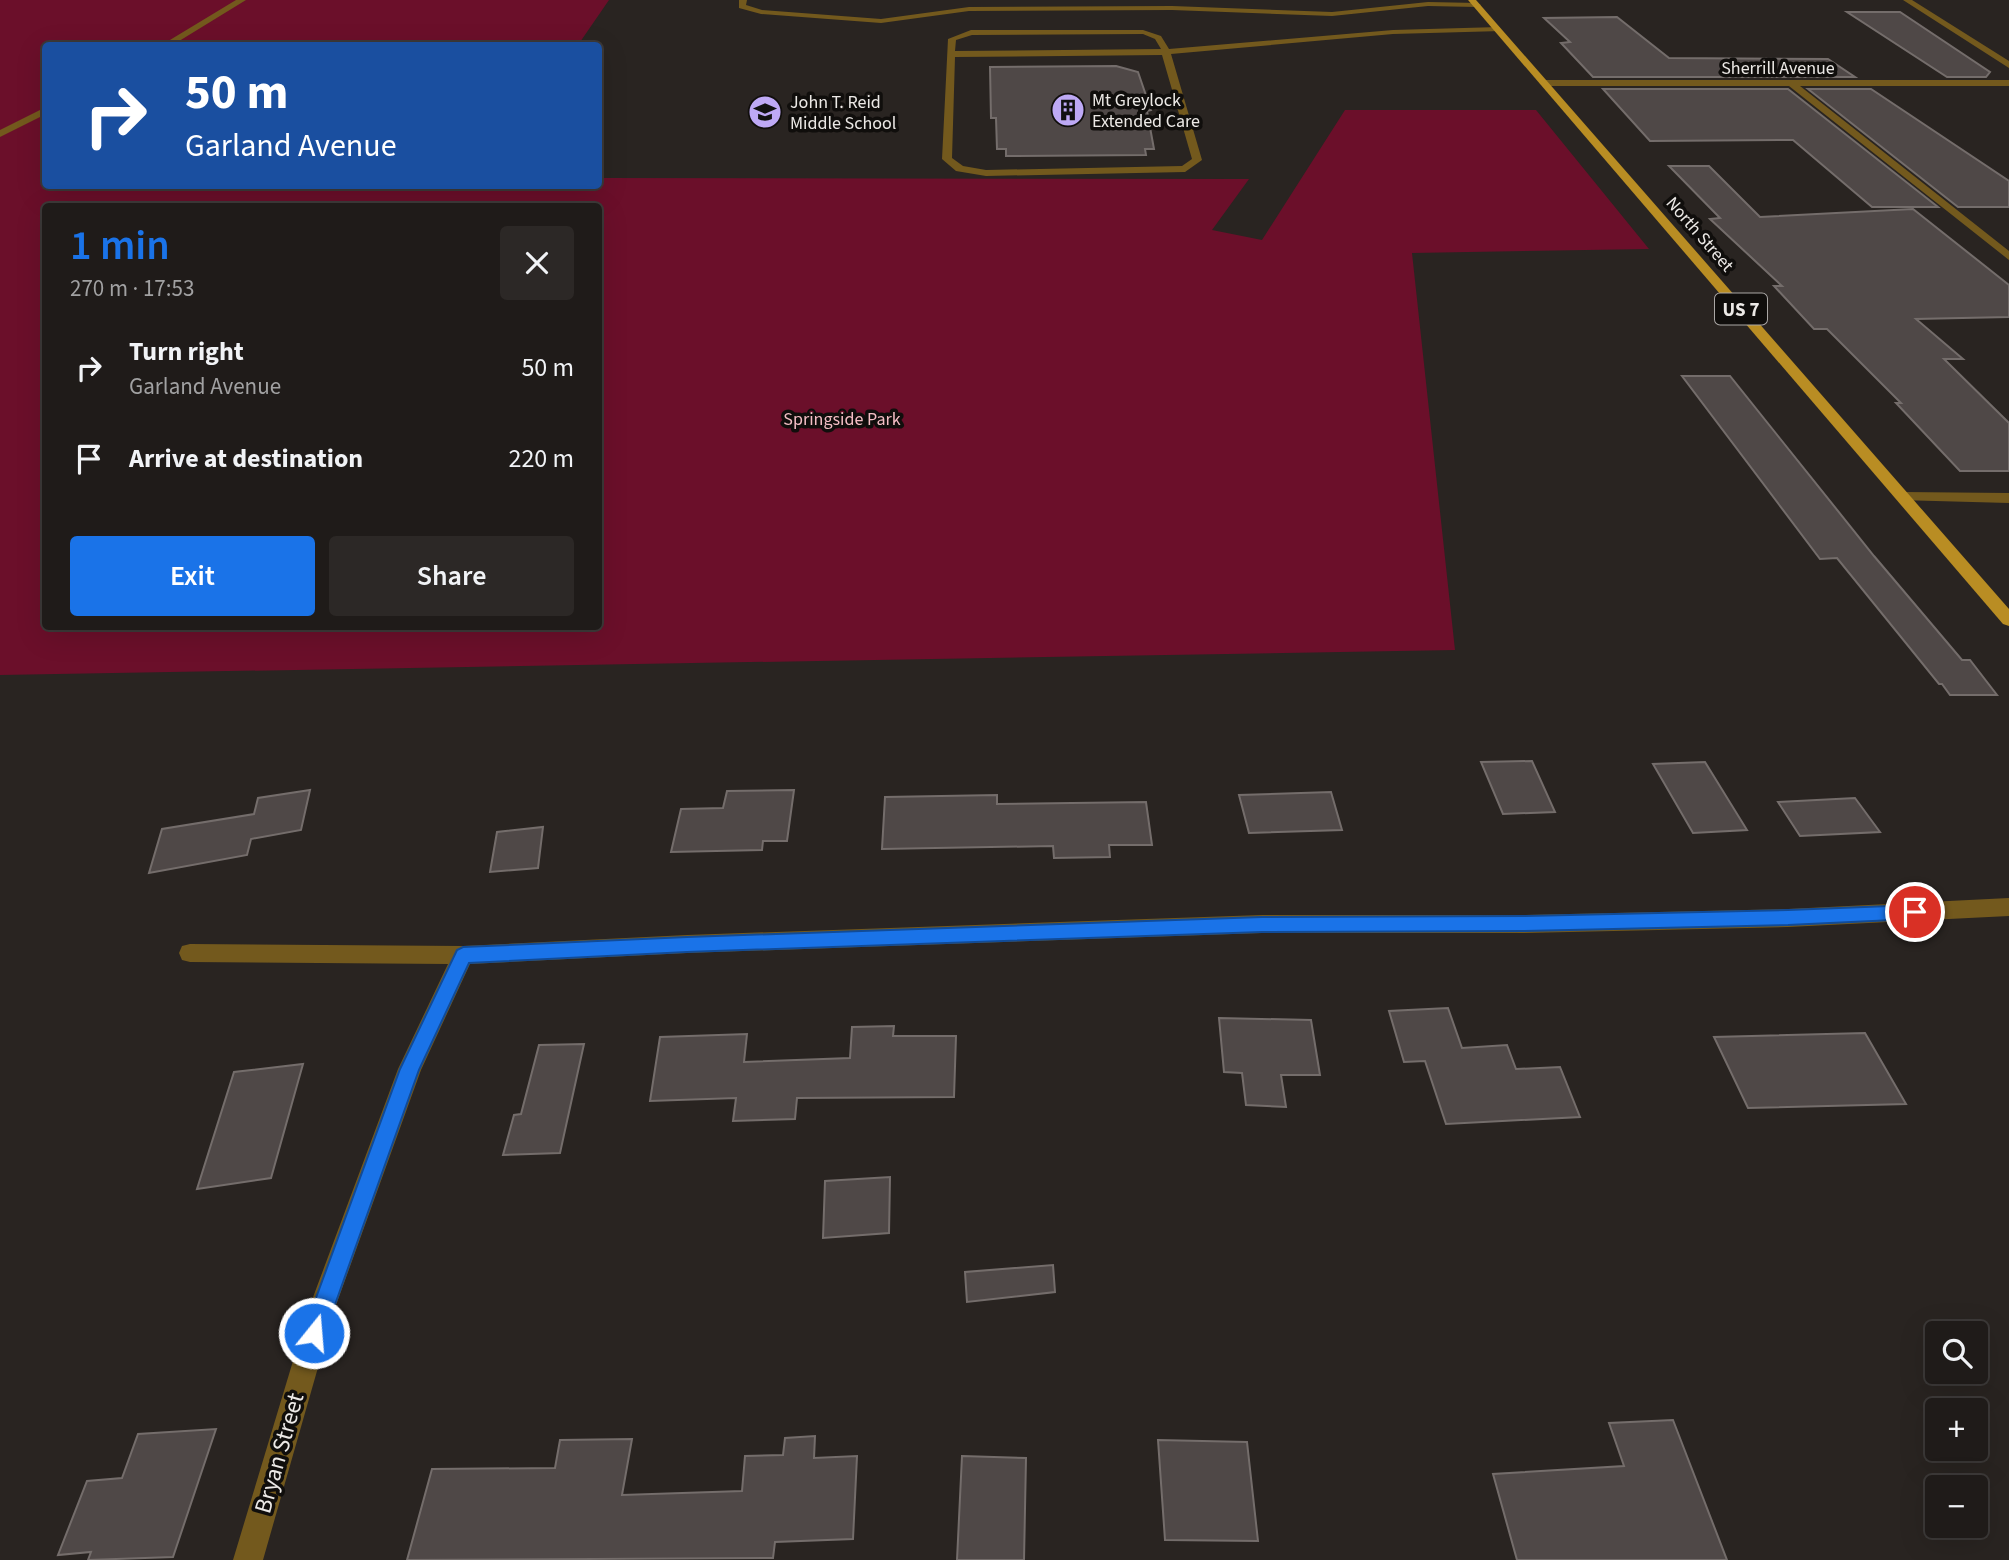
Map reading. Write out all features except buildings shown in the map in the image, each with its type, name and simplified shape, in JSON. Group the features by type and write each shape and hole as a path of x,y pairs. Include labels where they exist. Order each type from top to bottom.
{"main road":[{"name":"North Street","path":"1475,2 2009,620"}],"street":[{"path":"171,42 242,0"},
{"path":"743,0 742,6 746,9 761,12 869,20 892,20 943,11 1129,8 1332,14 1475,2"},
{"path":"1129,8 1135,0"},
{"path":"1159,0 1172,8"},
{"path":"1428,4 1442,0"},
{"path":"1907,0 2009,65"},
{"path":"933,6 943,11"},
{"path":"951,54 1166,52 1406,31 1499,29"},
{"path":"1143,32 1160,38 1166,52 1197,160 1194,165 1185,169 1163,171 986,173 960,169 947,159 952,39 962,34 1143,32"},
{"name":"Sherrill Avenue","path":"1546,83 2009,83"},
{"path":"1792,84 2009,257"},
{"path":"0,134 42,112"},
{"path":"1903,497 2009,498"},
{"path":"190,953 463,955 687,944 1262,924 1511,924 1774,918 2009,907"},
{"name":"Bryan Street","path":"248,1560 322,1308 410,1069 463,955"}],"green space":[{"name":"Springside Park","path":"0,0 609,0 580,42 42,42 42,189 602,189 602,178 1249,179 1212,230 1262,240 1345,110 1536,110 1649,249 1412,253 1455,650 0,675"}],"place":[{"name":"Mt Greylock Extended Care","path":"1068,110"},
{"name":"John T. Reid Middle School","path":"765,112"}],"route":[{"path":"314,1333 410,1069 463,955 687,944 1262,924 1525,923 1788,918 1915,912"}]}
